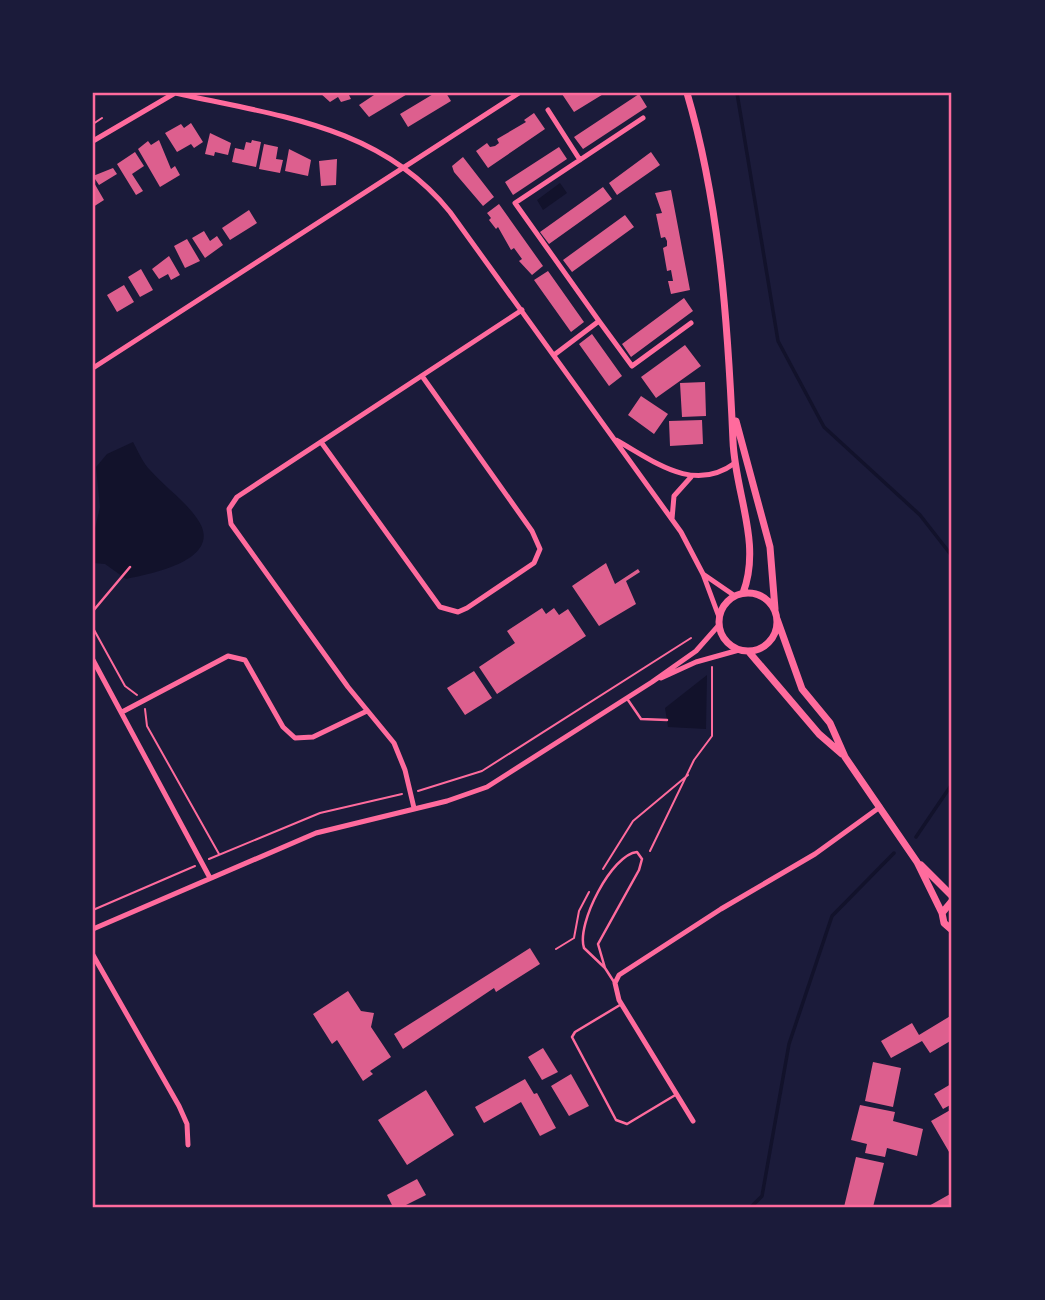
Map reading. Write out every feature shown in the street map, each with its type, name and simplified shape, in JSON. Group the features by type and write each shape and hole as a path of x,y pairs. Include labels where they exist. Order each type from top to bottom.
{"main road":[{"path":"687,93 712,202 734,417 735,463 752,560 743,593"},
{"path":"734,417 770,547 777,619 802,689 830,723 845,757 917,862 942,913 944,923 952,930"},
{"path":"775,609 761,596 743,593 727,602 719,621 724,639 740,650 749,652 759,650 773,637 777,619"},
{"path":"749,652 819,734 845,757"},
{"path":"917,862 952,898 942,913"}],"street":[{"path":"93,141 175,93 329,129 406,167 444,204 671,519 704,574 719,621 696,651 487,787 467,795 316,833 93,929"},
{"path":"93,368 519,93"},
{"path":"548,110 580,160"},
{"path":"643,118 515,203 632,366 691,323"},
{"path":"414,808 400,756 229,516 231,504 237,497 522,310"},
{"path":"554,355 599,321"},
{"path":"321,442 440,607 458,612 467,608 534,563 540,549 532,531 422,376"},
{"path":"613,438 660,466 691,477 718,474 735,463"},
{"path":"671,519 674,496 691,477"},
{"path":"704,574 735,596"},
{"path":"652,682 696,662 740,650"},
{"path":"122,712 228,656 245,660 283,727 295,738 313,737 367,711"},
{"path":"93,660 210,878"},
{"path":"693,1121 621,1005 615,984 627,968 815,854 880,807"},
{"path":"93,956 178,1106 187,1125 188,1145"}],"lane":[{"path":"93,611 130,567"},
{"path":"626,698 641,719 667,720"},
{"path":"605,968 598,944 600,936 639,870 642,859 637,852 629,852 619,859 591,905 582,928 584,948 605,968 615,984"},
{"path":"621,1005 575,1032 572,1037 616,1120 627,1124 677,1094"}],"path":[{"path":"93,124 102,118"},
{"path":"93,628 125,686 137,694"},
{"path":"423,790 482,771 691,638"},
{"path":"650,851 694,760 712,736 712,666"},
{"path":"145,708 147,726 213,848 220,854"},
{"path":"214,857 320,813 398,795"},
{"path":"93,910 190,868"}],"shaded area":[{"path":"560,183 567,193 543,210 537,200"},
{"path":"133,442 147,467 191,511 203,532 202,544 195,554 183,562 126,579 105,564 93,563 93,537 100,507 96,467 107,454"},
{"path":"707,675 706,729 668,727 665,708"}],"building":[{"path":"320,93 348,93 351,99 341,102 338,97 330,102"},
{"path":"377,93 409,93 369,117 359,105"},
{"path":"435,93 446,93 451,101 408,127 400,114"},
{"path":"605,93 574,112 562,94"},
{"path":"639,94 647,107 583,149 574,137"},
{"path":"534,113 545,129 488,168 476,151 487,143 490,147 495,146 499,143 497,139 526,122 524,120"},
{"path":"191,123 203,142 194,148 191,144 177,152 165,133 181,124 184,128"},
{"path":"210,133 231,143 228,155 215,152 214,156 205,154"},
{"path":"159,140 171,169 175,166 180,175 160,187 138,149 148,141 151,145"},
{"path":"252,140 261,142 256,167 232,162 235,148 244,150 246,142 251,143"},
{"path":"264,144 278,147 276,159 283,160 280,173 259,169"},
{"path":"559,147 567,159 513,195 505,182"},
{"path":"289,149 311,160 308,176 285,171"},
{"path":"135,152 144,166 132,174 143,191 136,195 117,164"},
{"path":"651,152 660,165 617,195 609,183"},
{"path":"463,157 494,197 483,206 454,172 452,166"},
{"path":"337,159 336,185 321,186 319,161"},
{"path":"113,168 117,174 99,185 93,176"},
{"path":"93,181 104,200 93,207"},
{"path":"603,187 612,199 549,244 540,232"},
{"path":"671,190 690,290 671,294 668,281 673,281 671,270 667,271 663,248 667,246 667,241 665,237 661,238 656,214 662,213 655,193"},
{"path":"499,204 543,266 532,275 519,261 522,259 514,248 511,250 498,227 496,229 489,220 491,218 487,213"},
{"path":"249,210 257,223 230,240 222,228"},
{"path":"625,215 634,227 572,272 563,260"},
{"path":"204,231 210,241 217,236 223,245 205,258 192,238"},
{"path":"187,239 200,261 185,268 174,246"},
{"path":"169,256 180,275 171,280 168,274 159,279 152,269"},
{"path":"141,269 153,290 140,297 128,277"},
{"path":"548,271 584,322 571,332 534,280"},
{"path":"124,285 134,302 117,312 107,295"},
{"path":"684,298 693,311 631,357 622,344"},
{"path":"592,334 622,376 609,386 579,344"},
{"path":"685,345 701,366 656,398 641,377"},
{"path":"705,382 706,416 682,417 680,383"},
{"path":"641,396 668,414 654,434 628,415"},
{"path":"702,420 703,444 670,446 669,421"},
{"path":"606,563 615,584 638,569 640,572 626,581 636,604 599,626 572,586"},
{"path":"542,608 546,614 554,608 559,615 568,609 586,636 497,694 479,667 515,643 507,631"},
{"path":"474,671 492,698 465,715 447,688"},
{"path":"530,948 540,964 496,992 494,988 403,1049 394,1034"},
{"path":"348,991 361,1011 374,1013 371,1027 391,1057 370,1071 373,1074 363,1081 337,1040 332,1044 313,1014"},
{"path":"952,1015 952,1040 930,1053 922,1041 891,1058 881,1041 912,1023 919,1035"},
{"path":"543,1048 558,1072 542,1080 528,1057"},
{"path":"873,1062 901,1068 893,1107 865,1101"},
{"path":"571,1074 589,1106 569,1116 551,1086"},
{"path":"525,1079 534,1094 537,1093 556,1128 540,1136 521,1102 484,1123 475,1107"},
{"path":"951,1084 952,1104 943,1109 934,1094"},
{"path":"426,1090 454,1135 407,1165 378,1120"},
{"path":"860,1105 895,1112 893,1121 923,1129 917,1156 887,1148 885,1157 865,1153 867,1144 851,1140"},
{"path":"952,1109 952,1157 931,1121"},
{"path":"856,1157 884,1163 873,1207 844,1207"},
{"path":"417,1179 426,1195 402,1207 393,1207 387,1195"},
{"path":"952,1193 952,1207 927,1207"}],"waterway":[{"path":"737,93 778,341 824,427 920,515 952,556"},
{"path":"916,837 952,784"},
{"path":"751,1207 762,1196 789,1044 832,916 894,853"}]}
